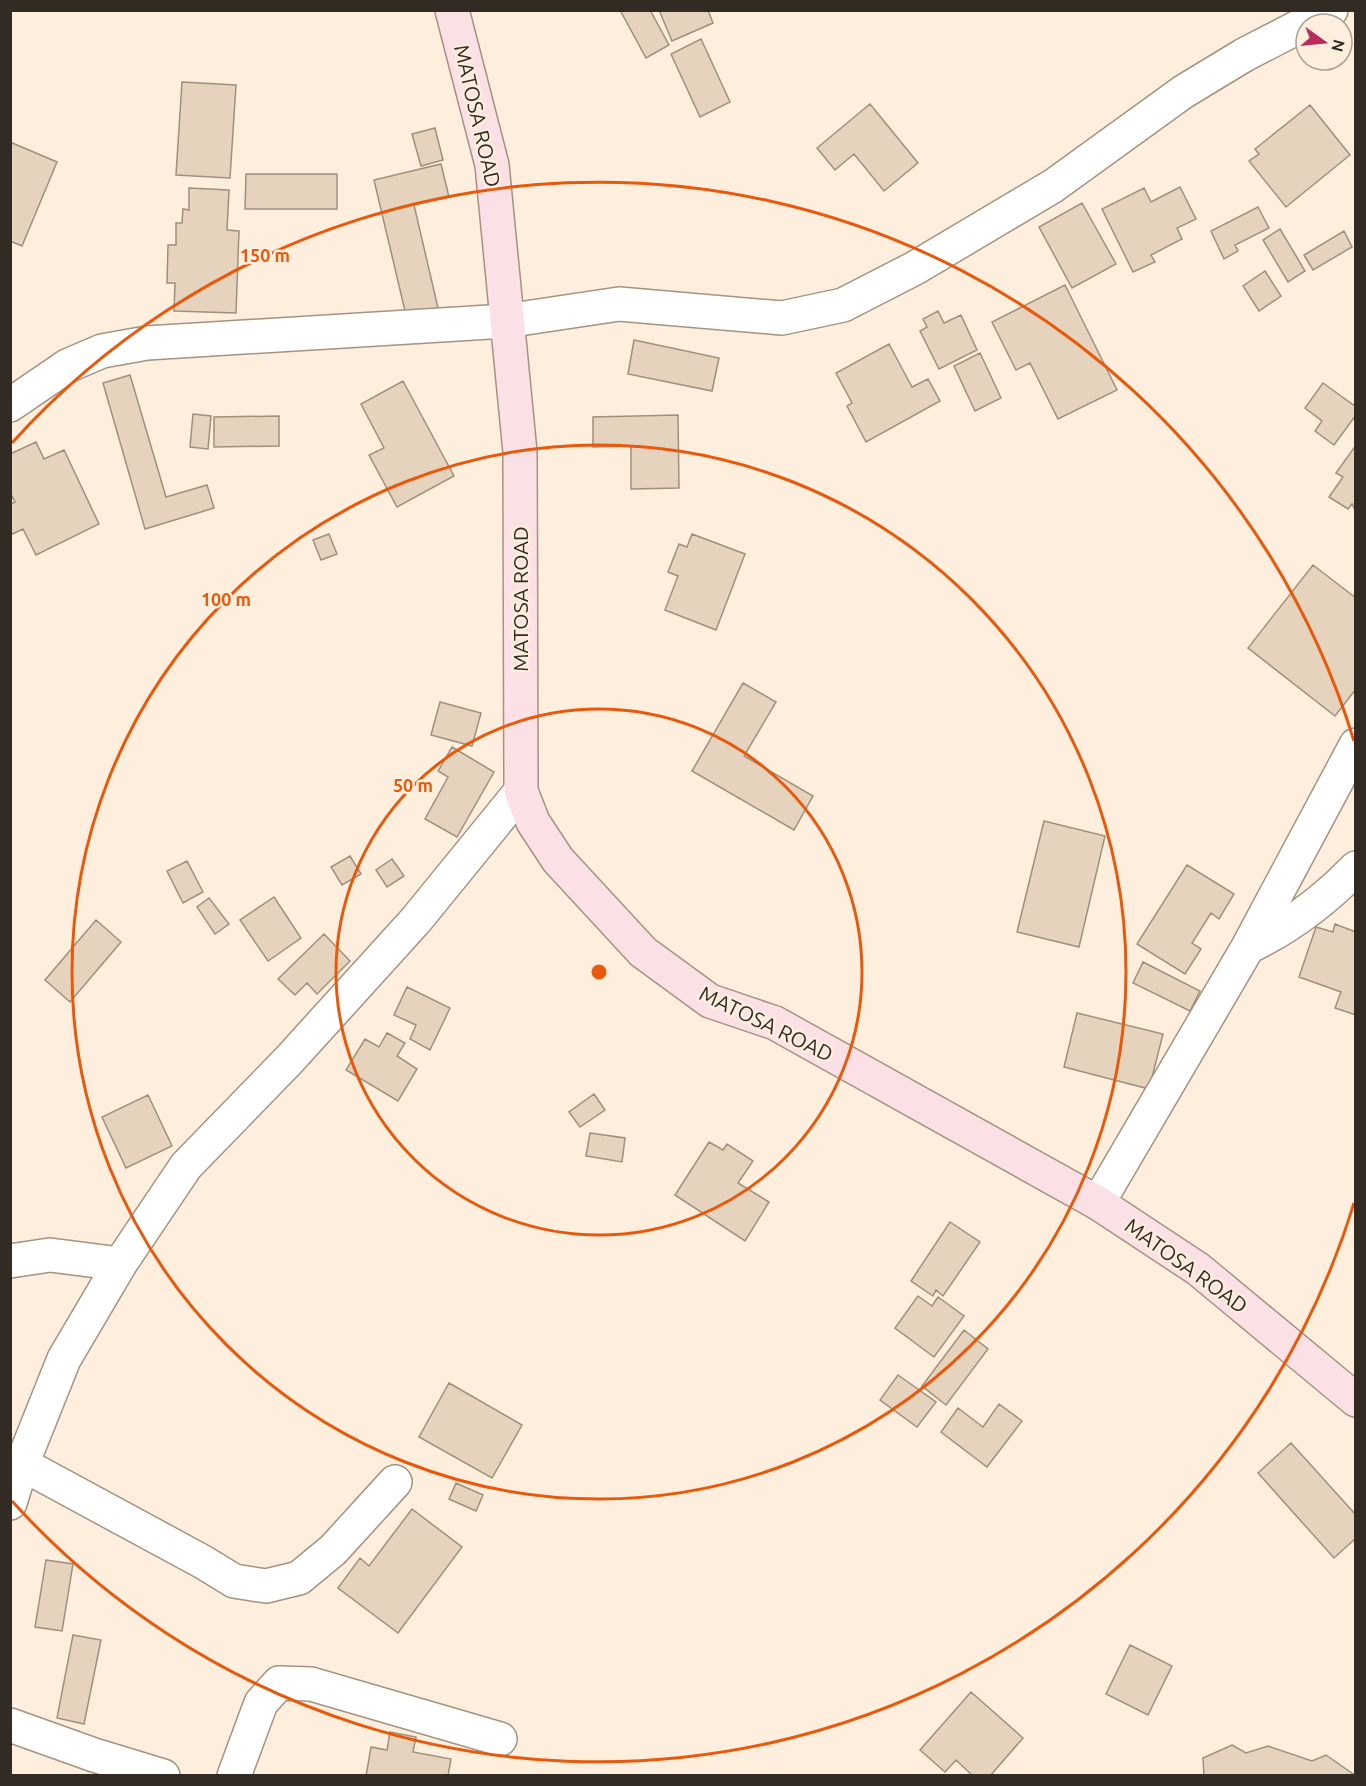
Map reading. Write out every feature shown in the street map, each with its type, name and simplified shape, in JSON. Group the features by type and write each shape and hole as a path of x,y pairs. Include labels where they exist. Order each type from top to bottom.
{"street":[{"name":"MATOSA ROAD","path":"452,10 492,165 520,452 521,791 533,822 558,860 593,901 643,952 711,1001 775,1023 1098,1203 1198,1269 1356,1400"},
{"path":"10,405 67,366 102,351 147,343 506,321 619,304 782,318 843,305 915,268 1053,186 1183,92 1244,55 1331,10"},
{"path":"1098,1203 1248,947 1356,746"},
{"path":"10,1503 22,1464 64,1359 120,1264 186,1166 289,1060 416,920 521,791"},
{"path":"1248,947 1282,931 1310,910 1356,868"},
{"path":"10,1261 50,1255 120,1264"},
{"path":"22,1464 234,1581 266,1586 299,1578 333,1550 395,1482"},
{"path":"234,1776 261,1703 279,1683 311,1684 500,1739"},
{"path":"10,1725 94,1755 163,1776"}],"building":[{"path":"620,10 650,10 669,45 646,58"},
{"path":"659,10 708,10 713,23 672,41"},
{"path":"701,39 730,102 700,117 671,54"},
{"path":"182,82 236,85 230,178 176,175"},
{"path":"870,104 918,163 884,191 854,154 835,170 817,148"},
{"path":"1310,105 1350,155 1286,207 1249,161 1259,154 1255,149"},
{"path":"435,128 443,160 421,166 412,134"},
{"path":"10,142 57,162 22,246 10,241"},
{"path":"441,164 449,197 414,205 438,308 406,315 374,180"},
{"path":"246,174 337,174 337,209 245,209"},
{"path":"1180,187 1196,219 1177,228 1182,239 1151,255 1155,262 1133,272 1102,209 1144,188 1151,202"},
{"path":"189,188 229,190 227,230 239,231 236,313 174,311 175,283 167,283 168,245 176,245 176,223 182,223 183,209 189,210"},
{"path":"1082,203 1116,264 1072,288 1039,227"},
{"path":"1258,207 1269,228 1235,245 1238,251 1224,259 1211,231"},
{"path":"1280,229 1305,271 1288,282 1263,240"},
{"path":"1344,231 1352,247 1313,270 1304,255"},
{"path":"1265,271 1281,296 1259,311 1243,286"},
{"path":"1065,285 1117,390 1058,419 1030,363 1016,370 992,322"},
{"path":"938,311 944,323 961,315 977,350 939,369 920,331 927,327 923,319"},
{"path":"634,340 719,358 712,391 628,374"},
{"path":"889,344 912,387 928,379 940,401 866,442 847,406 852,403 836,373"},
{"path":"980,353 1001,398 975,411 954,366"},
{"path":"130,375 166,497 207,485 214,508 145,529 103,383"},
{"path":"403,381 454,476 397,507 369,455 384,448 361,404"},
{"path":"1323,383 1356,407 1356,415 1334,445 1315,431 1322,421 1305,408"},
{"path":"193,414 211,416 208,449 190,447"},
{"path":"678,415 679,488 631,489 631,446 593,447 593,417"},
{"path":"279,416 279,446 214,447 214,417"},
{"path":"36,442 44,459 64,450 99,524 36,555 23,529 10,535 10,504 15,502 10,492 10,454"},
{"path":"1356,445 1356,512 1352,504 1348,509 1329,497 1343,477 1336,473"},
{"path":"329,534 337,554 321,560 313,540"},
{"path":"692,534 745,554 716,630 665,610 678,576 668,572 679,544 687,547"},
{"path":"1313,565 1356,598 1356,689 1335,716 1248,648"},
{"path":"743,683 776,702 744,756 813,796 794,830 692,771"},
{"path":"440,702 481,713 472,746 431,735"},
{"path":"452,747 494,772 457,837 425,819 448,777 438,771"},
{"path":"1044,821 1105,836 1079,947 1017,932"},
{"path":"350,856 361,874 342,885 331,867"},
{"path":"392,859 404,876 387,887 376,870"},
{"path":"187,861 203,892 183,903 167,871"},
{"path":"1187,865 1234,894 1219,919 1211,913 1192,943 1201,949 1185,974 1137,944"},
{"path":"274,897 301,938 268,961 240,920"},
{"path":"209,898 229,924 215,934 197,907"},
{"path":"96,920 121,942 70,1002 45,980"},
{"path":"1335,924 1356,932 1356,1015 1335,1008 1341,992 1299,977 1316,927 1333,932"},
{"path":"324,934 350,961 317,994 307,983 295,995 278,979"},
{"path":"1143,962 1200,991 1190,1011 1133,983"},
{"path":"407,987 450,1008 430,1050 410,1039 416,1025 394,1015"},
{"path":"1077,1013 1163,1034 1149,1089 1064,1067"},
{"path":"387,1033 405,1043 397,1056 417,1069 398,1101 346,1070 365,1039 379,1047"},
{"path":"594,1094 605,1110 580,1127 569,1112"},
{"path":"148,1095 172,1146 126,1168 102,1117"},
{"path":"590,1133 625,1138 622,1162 586,1156"},
{"path":"709,1142 723,1150 727,1144 753,1161 738,1183 769,1202 745,1241 675,1195"},
{"path":"950,1222 980,1242 943,1296 936,1290 933,1296 911,1281"},
{"path":"918,1296 932,1306 938,1297 964,1316 934,1357 895,1328"},
{"path":"964,1330 988,1349 946,1405 922,1386"},
{"path":"898,1375 936,1402 917,1427 880,1400"},
{"path":"449,1383 522,1425 492,1478 419,1437"},
{"path":"999,1404 1022,1421 987,1467 941,1432 958,1408 983,1427"},
{"path":"1291,1443 1356,1515 1356,1538 1334,1558 1258,1473"},
{"path":"456,1483 483,1495 476,1511 449,1499"},
{"path":"412,1509 462,1547 398,1633 338,1588 360,1558 369,1566"},
{"path":"46,1560 73,1564 62,1631 35,1627"},
{"path":"73,1635 101,1640 84,1724 57,1718"},
{"path":"1130,1645 1172,1666 1148,1715 1106,1694"},
{"path":"971,1692 1023,1738 990,1776 973,1776 956,1760 945,1772 920,1750"},
{"path":"390,1732 416,1737 413,1752 451,1759 448,1776 366,1776 371,1747 387,1750"},
{"path":"1232,1745 1246,1753 1268,1746 1312,1761 1326,1755 1356,1776 1204,1776 1203,1758"}]}
